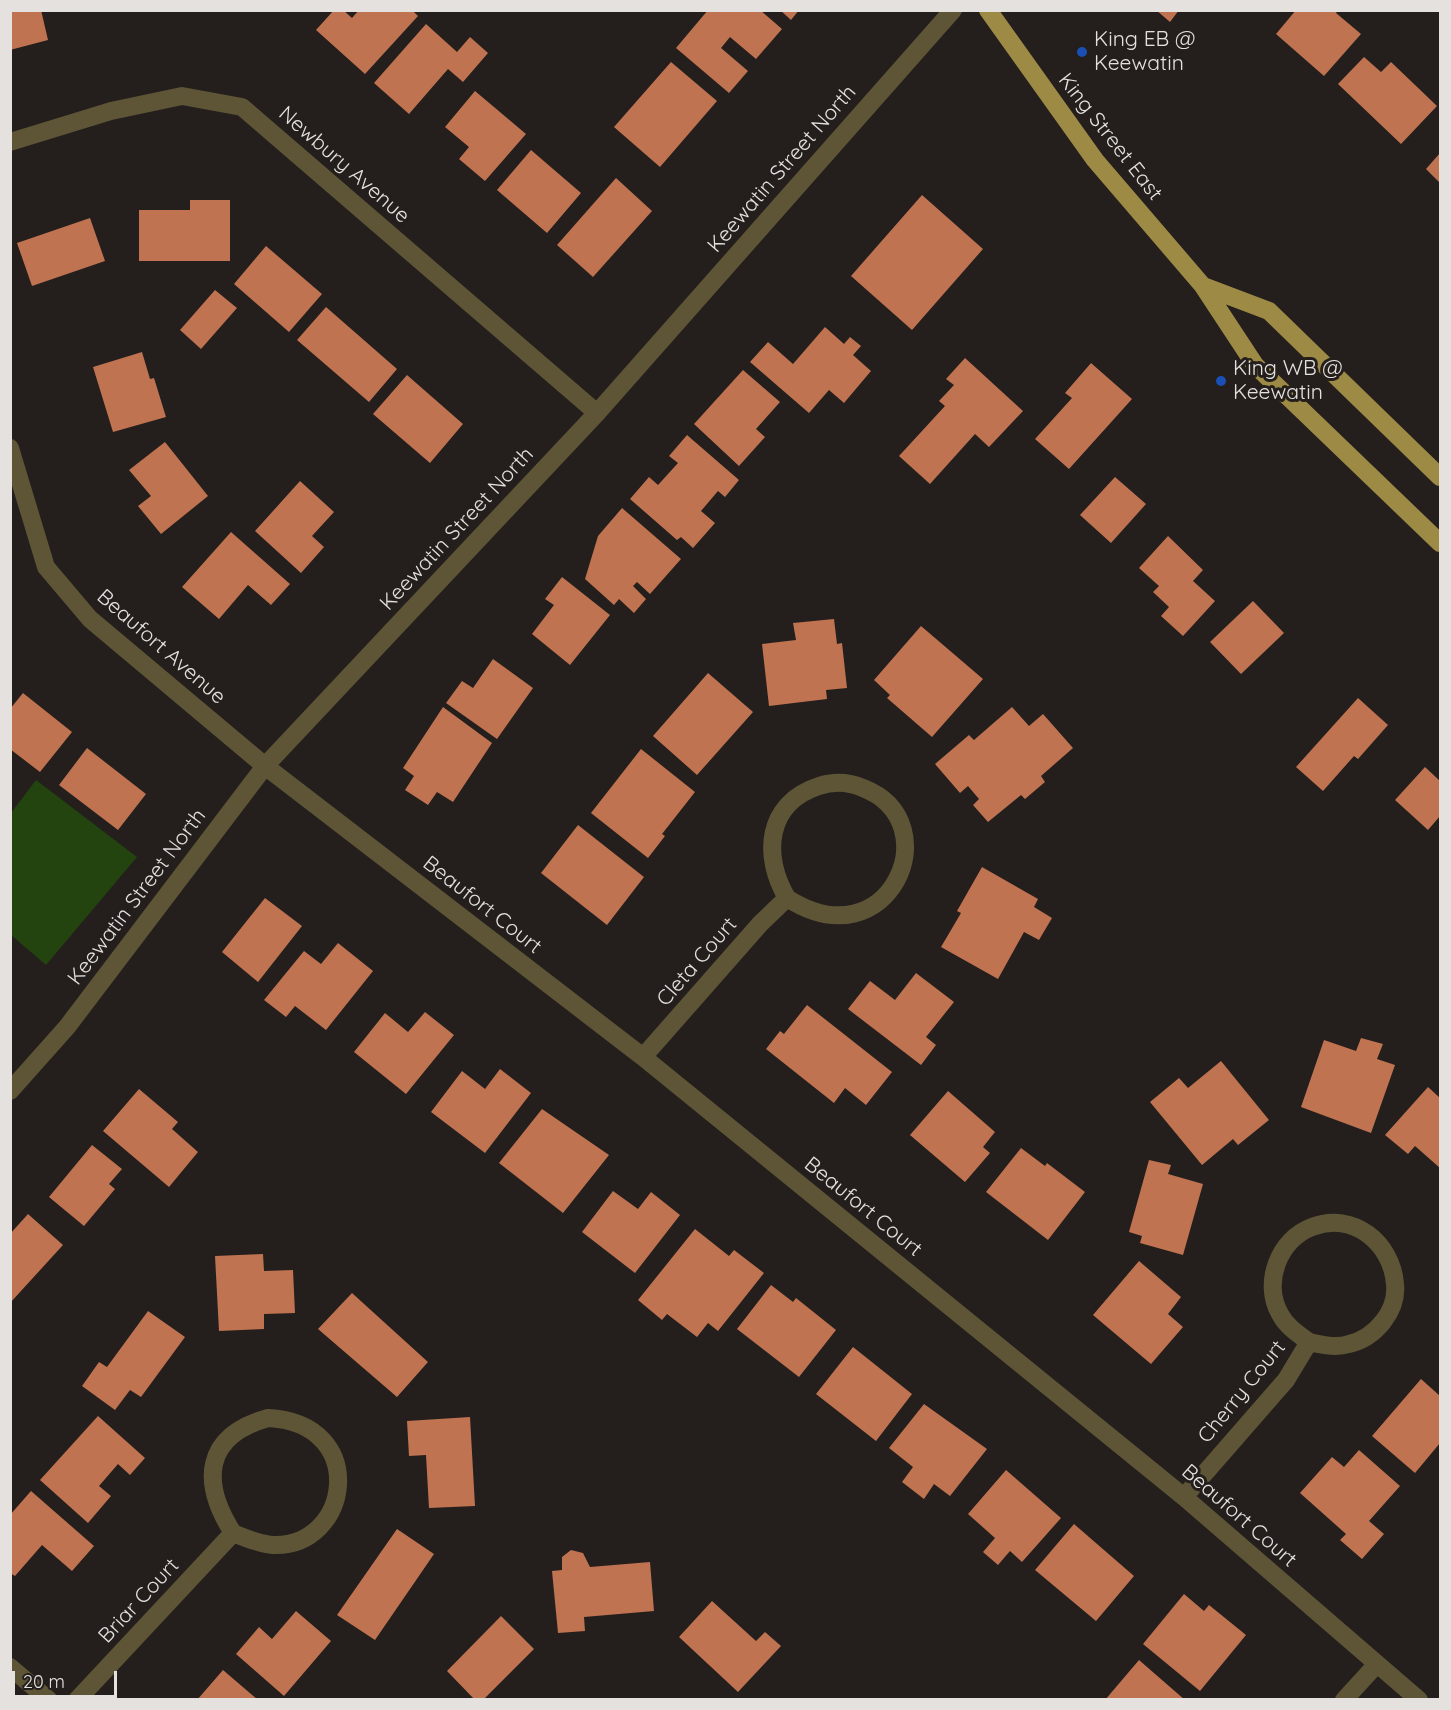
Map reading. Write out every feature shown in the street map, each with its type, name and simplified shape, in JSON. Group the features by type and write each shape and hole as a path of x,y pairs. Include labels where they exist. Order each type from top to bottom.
{"main road":[{"name":"King Street East","path":"988,10 1095,160 1203,286 1255,365 1440,543"},
{"name":"King Street East","path":"1203,286 1269,311 1440,477"}],"street":[{"name":"Keewatin Street North","path":"10,1091 67,1027 266,766 597,413 953,10"},
{"name":"Newbury Avenue","path":"10,142 111,111 182,96 242,107 597,413"},
{"name":"Beaufort Avenue","path":"10,448 46,567 90,619 266,766"},
{"name":"Beaufort Court","path":"266,766 643,1057 1184,1497 1419,1700"},
{"path":"827,783 851,783 872,792 890,807 901,826 906,847 903,868 894,887 880,902 862,913 842,917 820,915 788,898 777,877 771,847 776,824 788,805 806,790 827,783"},
{"name":"Cleta Court","path":"643,1057 760,924 788,898"},
{"name":"Cherry Court","path":"1332,1223 1353,1226 1371,1235 1385,1249 1393,1267 1396,1287 1392,1306 1382,1324 1367,1337 1349,1345 1329,1346 1309,1342 1292,1330 1279,1313 1273,1293 1273,1273 1281,1253 1294,1237 1312,1227 1332,1223"},
{"name":"Cherry Court","path":"1184,1497 1286,1380 1309,1342"},
{"path":"268,1418 289,1419 309,1427 324,1441 335,1459 339,1479 336,1500 327,1519 312,1533 293,1542 272,1545 233,1533 220,1514 213,1494 212,1473 218,1453 230,1435 248,1423 268,1418"},
{"name":"Briar Court","path":"77,1700 233,1533"},
{"path":"1344,1700 1376,1665"},
{"path":"10,1667 49,1700"}],"green space":[{"path":"36,780 137,857 46,965 11,935 11,813"}],"building":[{"path":"10,10 41,10 48,40 10,50"},
{"path":"334,10 343,10 352,18 359,10 412,10 418,16 365,74 316,30"},
{"path":"708,10 760,10 782,29 756,59 730,37 721,48 748,71 729,93 676,48"},
{"path":"780,10 799,10 791,20"},
{"path":"1156,10 1179,10 1170,22"},
{"path":"1296,10 1338,10 1336,13 1361,34 1324,76 1276,34"},
{"path":"426,24 457,52 470,37 488,53 463,82 448,69 409,114 374,83"},
{"path":"1364,57 1381,72 1391,62 1437,106 1401,144 1338,84"},
{"path":"671,62 717,101 660,167 614,127"},
{"path":"475,91 526,134 485,181 459,159 469,147 445,127"},
{"path":"531,150 581,193 547,233 497,190"},
{"path":"1440,153 1440,183 1426,169"},
{"path":"616,178 652,211 593,277 557,245"},
{"path":"922,195 983,249 912,330 851,276"},
{"path":"190,200 230,200 230,261 139,261 139,210 190,210"},
{"path":"90,218 105,261 32,286 17,243"},
{"path":"266,246 322,294 289,332 234,284"},
{"path":"215,290 237,308 201,349 180,330"},
{"path":"326,307 397,369 369,402 297,340"},
{"path":"825,327 844,344 850,337 861,346 853,355 871,371 844,403 829,390 809,413 750,362 768,342 793,364"},
{"path":"142,352 150,379 154,378 166,417 113,432 93,367"},
{"path":"965,358 1023,411 989,447 975,434 930,484 899,456 945,406 939,401 954,385 946,379"},
{"path":"1091,363 1132,399 1069,469 1035,439 1072,398 1065,393"},
{"path":"743,370 780,402 756,429 765,437 739,466 694,424"},
{"path":"407,375 463,424 430,463 373,414"},
{"path":"687,435 739,480 725,497 718,491 701,511 715,523 693,548 681,537 677,540 630,499 649,477 658,485 678,463 669,456"},
{"path":"165,442 208,496 161,534 138,506 151,496 129,470"},
{"path":"1115,477 1146,504 1111,543 1080,515"},
{"path":"300,481 334,512 312,536 324,547 301,573 255,531"},
{"path":"622,508 681,559 650,594 637,582 633,586 646,599 634,613 619,599 614,605 585,579 598,536"},
{"path":"231,532 290,584 271,605 248,585 219,619 182,587"},
{"path":"1168,536 1203,570 1193,581 1215,601 1183,636 1161,616 1169,607 1153,592 1159,586 1139,568"},
{"path":"562,577 610,615 570,665 532,634 554,605 545,599"},
{"path":"1253,601 1284,633 1241,674 1210,642"},
{"path":"834,619 837,644 842,643 847,688 826,690 827,699 769,706 762,644 796,640 793,623"},
{"path":"921,626 983,679 932,737 887,698 890,695 874,680"},
{"path":"493,659 533,688 497,739 446,703 462,681 473,688"},
{"path":"708,673 753,712 697,775 653,736"},
{"path":"23,693 72,732 40,772 10,749 10,709"},
{"path":"1358,698 1388,725 1358,759 1354,756 1323,791 1296,767"},
{"path":"443,707 492,743 453,802 437,792 428,805 405,790 414,776 403,768"},
{"path":"1012,707 1029,726 1043,714 1073,748 1041,776 1045,782 1025,799 1021,795 988,822 973,805 979,799 968,786 960,793 935,764 969,735 974,740"},
{"path":"87,748 146,794 118,830 59,785"},
{"path":"641,749 695,792 662,834 665,836 648,858 591,813"},
{"path":"1425,767 1440,781 1440,816 1428,830 1395,800"},
{"path":"578,825 644,877 607,925 541,873"},
{"path":"982,867 1038,899 1034,907 1052,918 1039,940 1024,932 998,979 941,947 961,913 957,911"},
{"path":"265,898 302,926 258,982 222,952"},
{"path":"338,943 373,971 326,1030 295,1006 286,1017 264,1000 304,951 321,964"},
{"path":"916,973 954,1002 926,1037 936,1045 921,1065 848,1009 870,981 895,1000"},
{"path":"807,1005 892,1072 866,1105 845,1088 834,1103 766,1049 780,1031 784,1034"},
{"path":"425,1012 454,1035 406,1094 354,1052 385,1013 408,1032"},
{"path":"1361,1038 1383,1044 1377,1059 1395,1065 1371,1133 1301,1107 1324,1040 1356,1051"},
{"path":"1221,1061 1269,1120 1238,1145 1233,1139 1202,1165 1150,1102 1179,1078 1188,1088"},
{"path":"500,1069 531,1093 485,1153 431,1112 462,1071 485,1089"},
{"path":"1428,1087 1440,1098 1440,1168 1415,1146 1408,1154 1385,1135"},
{"path":"139,1089 178,1122 172,1129 198,1152 169,1187 103,1131"},
{"path":"948,1091 995,1132 983,1147 990,1153 965,1182 910,1135"},
{"path":"542,1109 609,1155 563,1213 499,1163"},
{"path":"92,1145 122,1169 109,1184 115,1189 84,1226 49,1197"},
{"path":"1021,1148 1045,1166 1047,1163 1085,1192 1048,1240 986,1192"},
{"path":"1149,1160 1171,1165 1168,1174 1203,1184 1183,1255 1140,1243 1142,1236 1129,1232"},
{"path":"613,1191 638,1209 651,1192 680,1215 635,1273 582,1232"},
{"path":"28,1214 63,1245 10,1303 10,1234"},
{"path":"695,1229 729,1256 734,1250 764,1273 718,1331 708,1323 697,1337 667,1314 662,1320 638,1300"},
{"path":"263,1254 264,1271 293,1270 295,1313 264,1314 264,1329 219,1331 215,1256"},
{"path":"1139,1261 1181,1297 1168,1314 1183,1327 1151,1364 1093,1315"},
{"path":"771,1285 793,1302 796,1298 836,1330 799,1377 737,1329"},
{"path":"352,1293 428,1362 397,1397 318,1329"},
{"path":"148,1311 185,1337 141,1397 130,1390 115,1410 82,1386 99,1362 107,1367"},
{"path":"853,1347 912,1394 876,1441 816,1394"},
{"path":"1421,1379 1440,1396 1440,1443 1415,1473 1372,1436"},
{"path":"924,1404 987,1449 950,1496 934,1484 924,1499 902,1482 913,1467 889,1448"},
{"path":"98,1416 145,1458 130,1475 118,1464 99,1486 111,1496 88,1523 40,1480"},
{"path":"470,1417 475,1506 429,1508 426,1455 409,1456 407,1421"},
{"path":"1359,1450 1400,1486 1369,1521 1384,1534 1362,1559 1340,1540 1346,1534 1300,1493 1332,1457 1344,1467"},
{"path":"1006,1470 1061,1518 1022,1562 1010,1551 998,1565 983,1552 995,1538 968,1514"},
{"path":"31,1491 94,1546 72,1571 42,1545 15,1576 10,1573 10,1515"},
{"path":"1074,1524 1134,1576 1096,1621 1035,1570"},
{"path":"397,1529 434,1554 375,1640 337,1615"},
{"path":"571,1550 583,1553 590,1567 650,1562 654,1611 584,1617 585,1631 558,1633 552,1571 562,1570 562,1557"},
{"path":"1184,1594 1204,1611 1209,1605 1246,1635 1200,1691 1143,1644"},
{"path":"712,1601 756,1641 765,1632 781,1646 738,1692 679,1637"},
{"path":"296,1611 331,1641 284,1696 236,1654 259,1627 272,1639"},
{"path":"501,1616 534,1649 483,1700 475,1700 447,1671"},
{"path":"1139,1660 1185,1700 1105,1700"},
{"path":"223,1670 258,1700 197,1700"}],"place":[{"name":"King EB @ Keewatin","path":"1082,52"},
{"name":"King WB @ Keewatin","path":"1221,381"}]}
